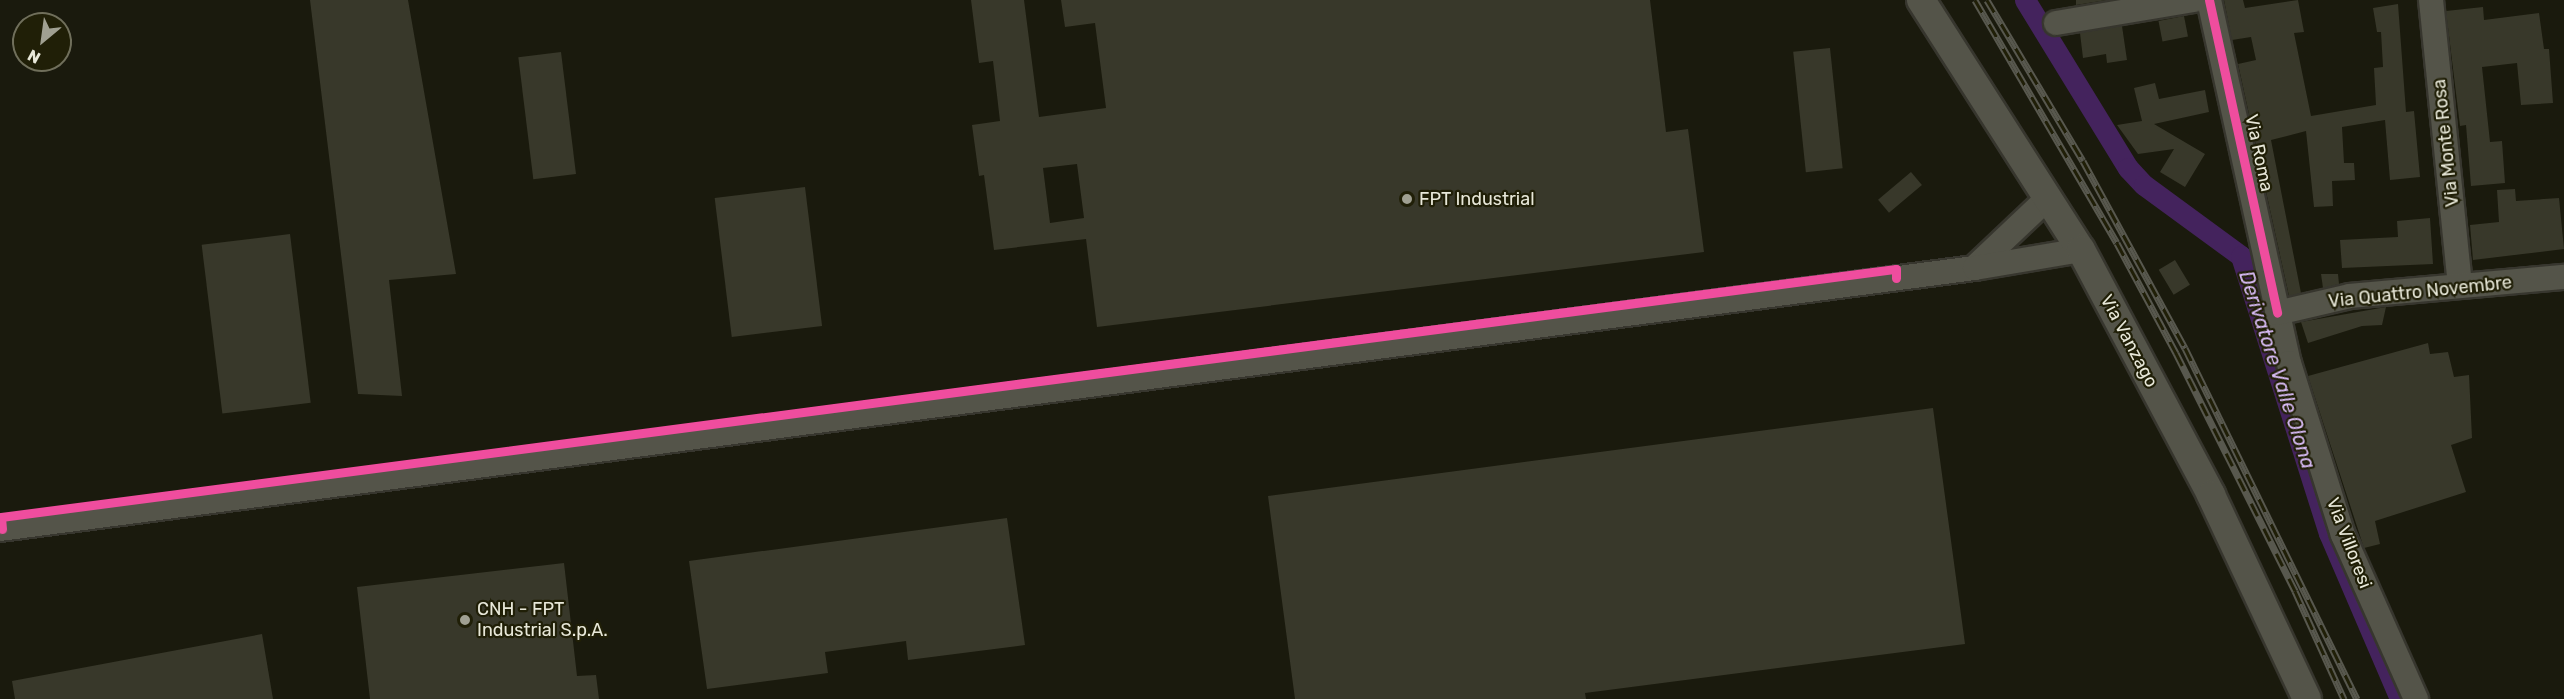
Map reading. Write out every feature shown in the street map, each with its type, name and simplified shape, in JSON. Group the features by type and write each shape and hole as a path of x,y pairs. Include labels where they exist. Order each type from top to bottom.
{"street":[{"name":"Via Vanzago","path":"1921,0 2081,250 2221,515 2307,699"},
{"path":"2056,23 2194,0"},
{"name":"Via Roma","path":"2209,0 2277,313"},
{"name":"Via Monte Rosa","path":"2431,0 2460,286"},
{"path":"1975,268 2048,198"},
{"path":"0,529 1975,268 2081,250"},
{"name":"Via Quattro Novembre","path":"2277,313 2350,296 2564,277"},
{"name":"Via Villoresi","path":"2277,313 2343,536 2416,699"}],"building":[{"path":"310,0 408,0 456,274 389,280 402,396 358,394"},
{"name":"FPT Industrial","path":"971,0 1024,0 1039,117 1106,108 1095,23 1065,27 1061,0 1650,0 1666,132 1688,129 1704,252 1097,327 1086,239 994,250 984,175 979,176 972,125 1000,121 993,61 979,63","holes":["1077,164 1084,218 1050,223 1043,168"]},
{"path":"2076,0 2107,0 2076,5"},
{"path":"2224,0 2243,0 2245,8 2298,0 2304,32 2294,33 2311,116 2376,105 2374,68 2383,67 2381,32 2377,32 2373,8 2398,4 2406,112 2414,111 2420,177 2390,180 2385,120 2342,127 2344,163 2354,163 2355,180 2332,181 2333,206 2314,207 2306,131 2271,140 2301,293 2289,296 2238,64 2256,60 2251,37 2232,40"},
{"path":"2483,7 2484,20 2539,13 2544,49 2549,49 2553,103 2521,105 2517,63 2482,67 2490,142 2502,141 2505,183 2471,186 2466,125 2460,126 2446,11"},
{"path":"2184,16 2188,37 2162,42 2158,21"},
{"path":"2122,26 2127,60 2107,63 2106,54 2083,58 2080,33"},
{"path":"1830,48 1843,168 1806,172 1793,52"},
{"path":"561,52 576,174 533,179 518,57"},
{"path":"2155,83 2159,99 2205,90 2209,112 2154,124 2205,154 2185,187 2160,172 2174,149 2138,154 2117,125 2142,121 2134,88"},
{"path":"1911,172 1922,185 1889,213 1878,200"},
{"path":"805,187 822,326 732,337 715,198"},
{"path":"2515,189 2516,201 2559,198 2564,249 2473,260 2470,225 2499,222 2497,190"},
{"path":"2430,218 2433,264 2342,268 2340,240 2398,237 2397,221"},
{"path":"290,234 311,403 222,414 202,245"},
{"path":"2175,260 2190,285 2174,295 2159,270"},
{"path":"2321,274 2338,274 2339,284 2323,288"},
{"path":"2386,307 2382,325 2362,326 2308,343 2301,322"},
{"path":"2428,343 2430,354 2448,352 2454,377 2469,375 2472,438 2451,445 2466,492 2375,521 2380,544 2364,548 2308,376"},
{"path":"1933,408 1965,644 1585,693 1586,699 1295,699 1268,496"},
{"path":"1007,518 1025,645 908,660 906,641 825,652 828,673 707,689 689,561"},
{"name":"CNH - FPT Industrial S.p.A.","path":"564,563 577,676 596,675 599,699 370,699 357,587"},
{"path":"262,634 273,699 15,699 12,681"}],"waterway":[{"name":"Derivatore Valle Olona","path":"2025,0 2128,168 2144,185 2241,256 2329,533 2400,699"}],"railway":[{"path":"1975,0 2117,243 2176,353 2295,591 2344,699"},
{"path":"1987,0 2083,161 2185,348 2357,699"}],"cycle path":[{"path":"2209,0 2277,313"},
{"path":"2,529 1,517 1896,269 1896,278"}],"place":[{"name":"FPT Industrial","path":"1407,199"},
{"name":"CNH - FPT Industrial S.p.A.","path":"465,620"}]}
